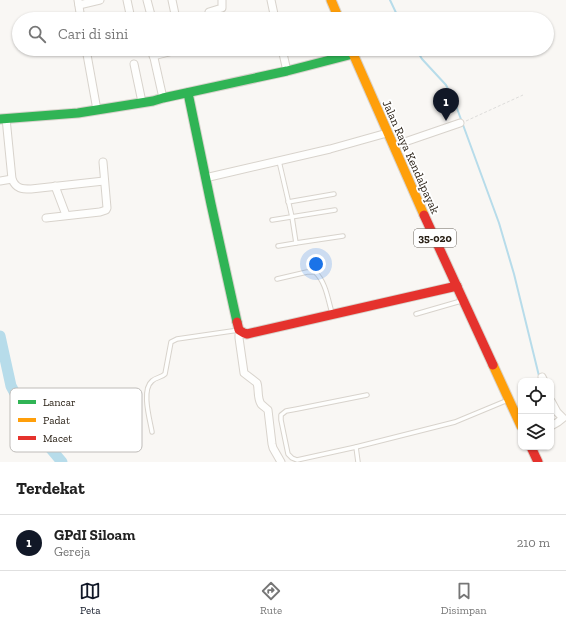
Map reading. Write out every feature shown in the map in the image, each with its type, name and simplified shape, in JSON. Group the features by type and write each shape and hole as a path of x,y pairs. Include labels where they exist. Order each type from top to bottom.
{"street":[{"path":"81,12 79,2 100,0"},
{"path":"127,0 130,12"},
{"path":"147,0 150,12"},
{"path":"172,0 175,12"},
{"path":"209,12 222,8 222,0"},
{"path":"271,0 274,12"},
{"path":"331,0 336,12"},
{"path":"87,56 97,110"},
{"path":"153,56 163,98"},
{"path":"284,56 287,71"},
{"path":"104,181 22,189 16,186 12,179 3,119 73,114 154,101 287,71 338,56"},
{"name":"Jalan Raya Kendalpayak","path":"354,56 392,146 518,419"},
{"path":"134,64 142,102"},
{"path":"188,93 205,178 242,332 239,335 239,338 244,373 256,383 260,402 268,410 272,444 281,462"},
{"path":"392,146 462,122"},
{"path":"205,178 330,149 387,133"},
{"path":"46,218 106,210 103,162"},
{"path":"0,181 12,179"},
{"path":"55,186 66,215"},
{"path":"242,332 332,314 457,286"},
{"path":"554,408 561,419 554,424"},
{"path":"532,450 538,462"}],"lane":[{"path":"279,161 296,243"},
{"path":"288,202 334,194"},
{"path":"272,220 335,210"},
{"path":"278,246 343,236"},
{"path":"277,279 307,272 315,272 320,276 323,283 332,314"},
{"path":"416,314 464,300"},
{"path":"152,432 146,394 148,386 152,380 162,377 165,374 171,342 177,339 242,332"},
{"path":"367,395 297,409 281,415 288,454 296,461 356,447 455,422 509,399"},
{"path":"356,447 358,462"}],"path":[{"path":"462,122 523,96"}],"waterway":[{"path":"390,0 396,12"},
{"path":"420,56 446,85 455,103 499,223 514,274 539,376"},
{"path":"0,336 12,388"},
{"path":"54,452 62,462"}],"traffic: fast":[{"path":"0,119 78,113 153,101 287,71 345,56"},
{"path":"188,93 237,322"}],"traffic: slow":[{"path":"331,0 336,12"},
{"path":"354,56 424,215"},
{"path":"493,365 518,419"}],"traffic: jam":[{"path":"424,215 493,365"},
{"path":"237,322 239,330 247,334 457,286"},
{"path":"532,450 538,462"}],"place":[{"name":"GPdI Siloam","path":"446,121"}]}
